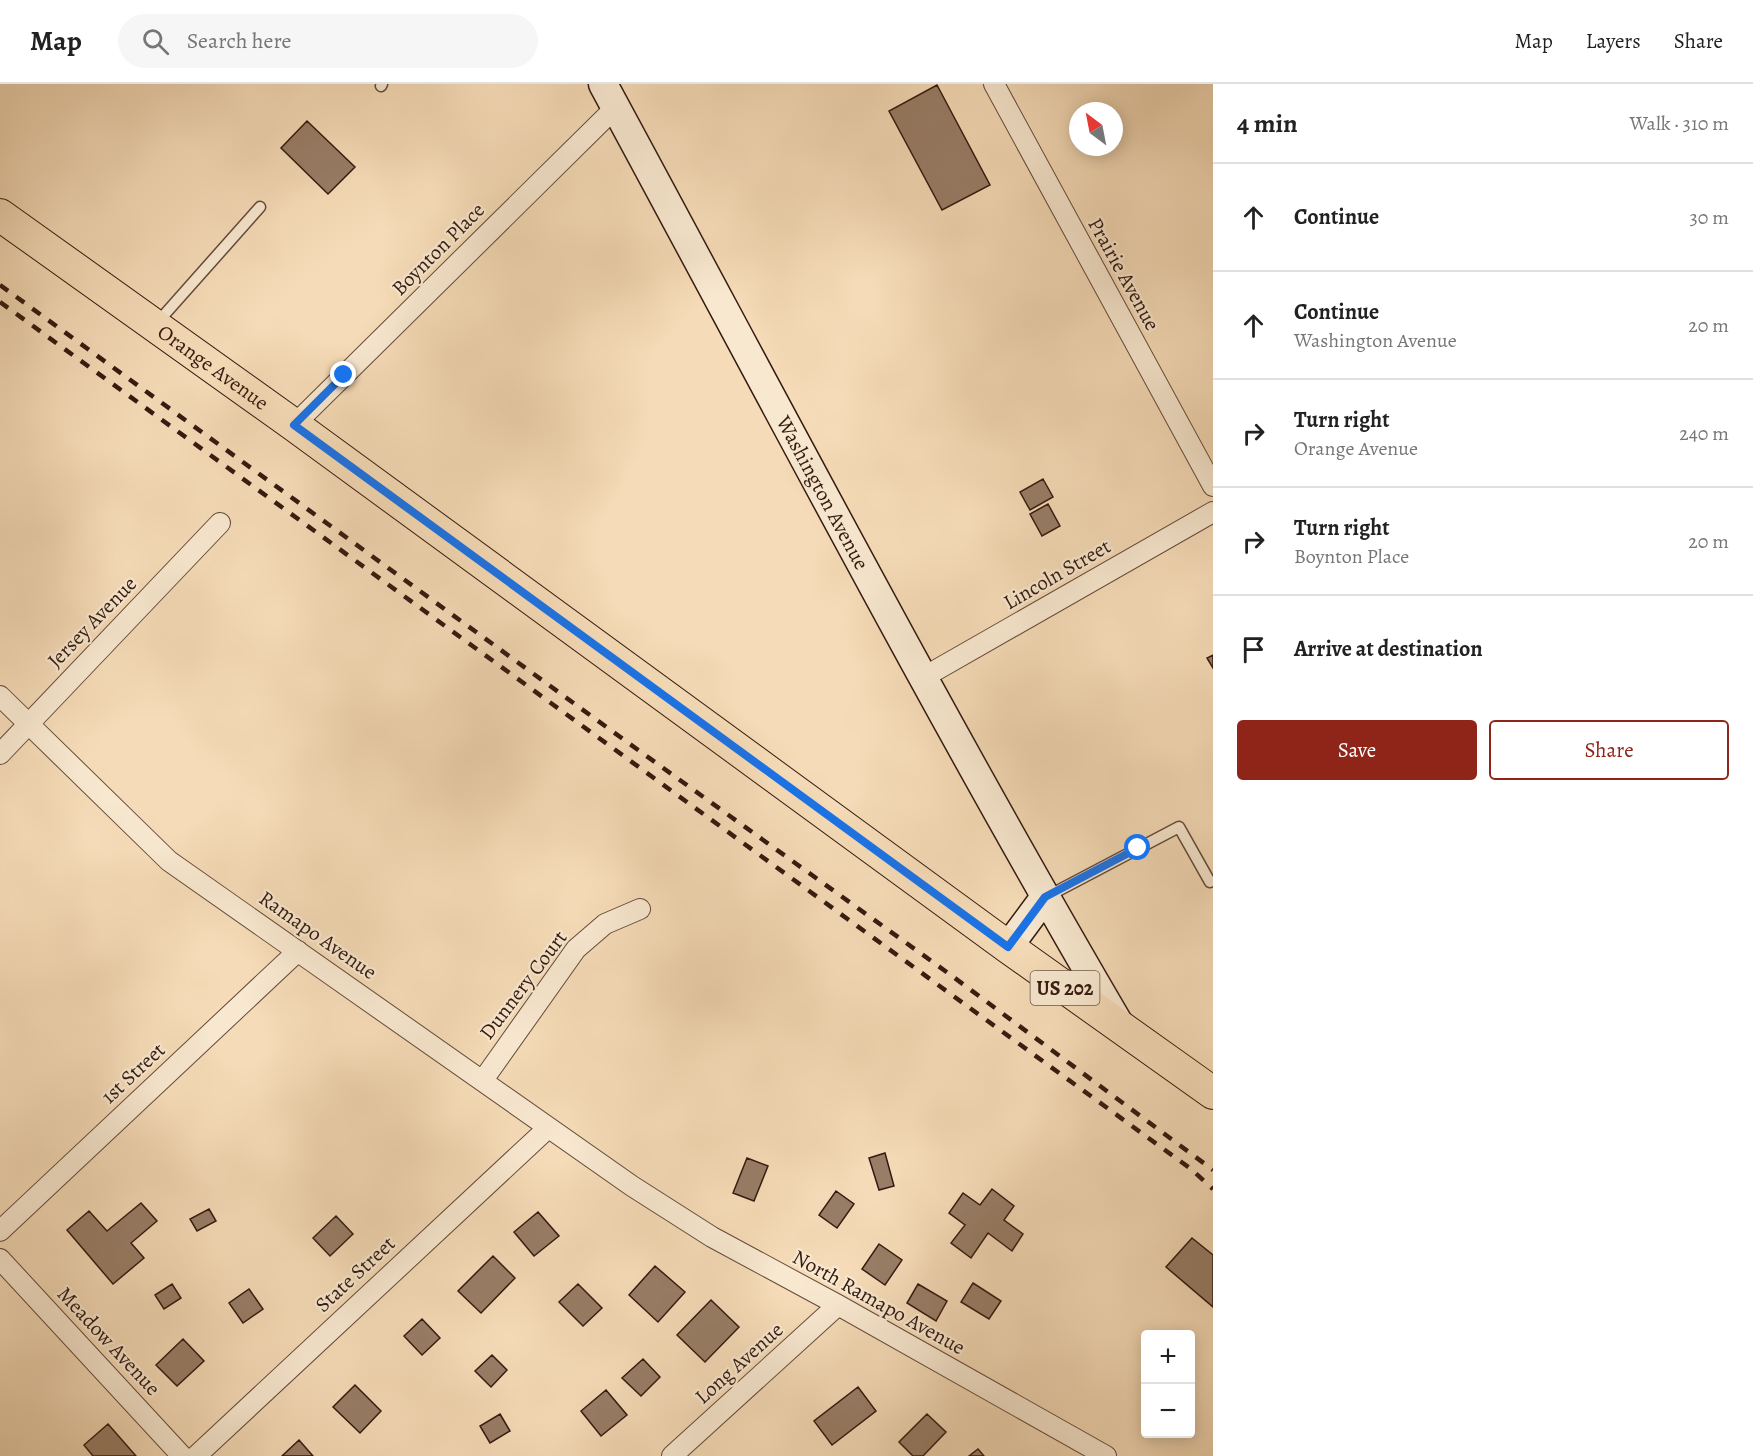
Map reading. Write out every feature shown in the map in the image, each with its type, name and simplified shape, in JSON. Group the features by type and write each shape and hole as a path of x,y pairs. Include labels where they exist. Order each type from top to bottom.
{"main road":[{"name":"Orange Avenue","path":"0,215 294,425 1008,947 1213,1094"}],"street":[{"name":"Prairie Avenue","path":"994,84 1213,486"},
{"name":"Boynton Place","path":"294,425 609,96"},
{"name":"Washington Avenue","path":"609,96 924,677 1045,897 1122,1029"},
{"name":"Lincoln Street","path":"924,677 1213,512"},
{"name":"Jersey Avenue","path":"0,754 220,523"},
{"name":"Ramapo Avenue","path":"0,696 169,861 632,1186"},
{"path":"1008,947 1045,897"},
{"name":"Dunnery Court","path":"483,1080 576,949 605,924 640,909"},
{"name":"1st Street","path":"0,1231 298,951"},
{"name":"State Street","path":"196,1456 548,1128"},
{"name":"North Ramapo Avenue","path":"632,1186 712,1237 1106,1456"},
{"name":"Meadow Avenue","path":"0,1259 182,1456"},
{"name":"Long Avenue","path":"672,1456 838,1305"}],"lane":[{"path":"154,325 261,207"},
{"path":"1045,897 1179,827 1210,882"}],"building":[{"path":"937,85 990,185 942,210 889,111"},
{"path":"307,121 355,167 328,194 281,148"},
{"path":"1043,479 1053,497 1030,510 1020,492"},
{"path":"1048,504 1060,526 1042,536 1030,514"},
{"path":"1213,655 1213,668 1207,658"},
{"path":"885,1153 894,1186 879,1190 869,1158"},
{"path":"747,1158 768,1166 754,1201 733,1193"},
{"path":"992,1189 1014,1206 1004,1220 1023,1234 1012,1251 988,1233 971,1258 951,1243 965,1225 949,1213 963,1193 980,1205"},
{"path":"836,1191 854,1204 837,1228 819,1215"},
{"path":"141,1203 157,1221 131,1243 144,1258 113,1284 67,1230 89,1211 107,1231"},
{"path":"209,1209 216,1221 197,1231 190,1219"},
{"path":"538,1212 559,1236 534,1256 514,1232"},
{"path":"336,1216 353,1234 330,1256 313,1238"},
{"path":"1192,1238 1213,1255 1213,1307 1166,1267"},
{"path":"879,1244 902,1260 885,1285 862,1269"},
{"path":"493,1256 515,1278 481,1313 458,1291"},
{"path":"655,1266 685,1292 658,1322 629,1295"},
{"path":"973,1283 1001,1301 989,1319 961,1302"},
{"path":"172,1284 181,1298 164,1309 155,1295"},
{"path":"578,1284 602,1308 583,1326 559,1302"},
{"path":"918,1284 947,1301 936,1321 907,1303"},
{"path":"249,1289 263,1309 243,1323 229,1303"},
{"path":"711,1300 739,1327 705,1362 677,1335"},
{"path":"422,1319 440,1338 422,1355 404,1336"},
{"path":"183,1339 204,1361 177,1386 156,1365"},
{"path":"492,1355 507,1370 491,1387 475,1371"},
{"path":"643,1359 660,1377 641,1396 622,1378"},
{"path":"355,1385 381,1411 360,1433 333,1407"},
{"path":"858,1387 876,1411 832,1445 814,1421"},
{"path":"606,1390 627,1415 601,1436 581,1411"},
{"path":"500,1414 510,1431 490,1443 480,1426"},
{"path":"927,1414 946,1432 923,1456 913,1456 899,1442"},
{"path":"108,1424 136,1456 93,1456 84,1445"},
{"path":"299,1440 313,1456 282,1456"},
{"path":"978,1449 984,1456 969,1456"}],"railway":[{"path":"0,285 948,973 1213,1170"},
{"path":"0,302 1191,1169 1213,1189"}],"route":[{"path":"344,375 294,425 1008,947 1045,897 1138,848"}]}
